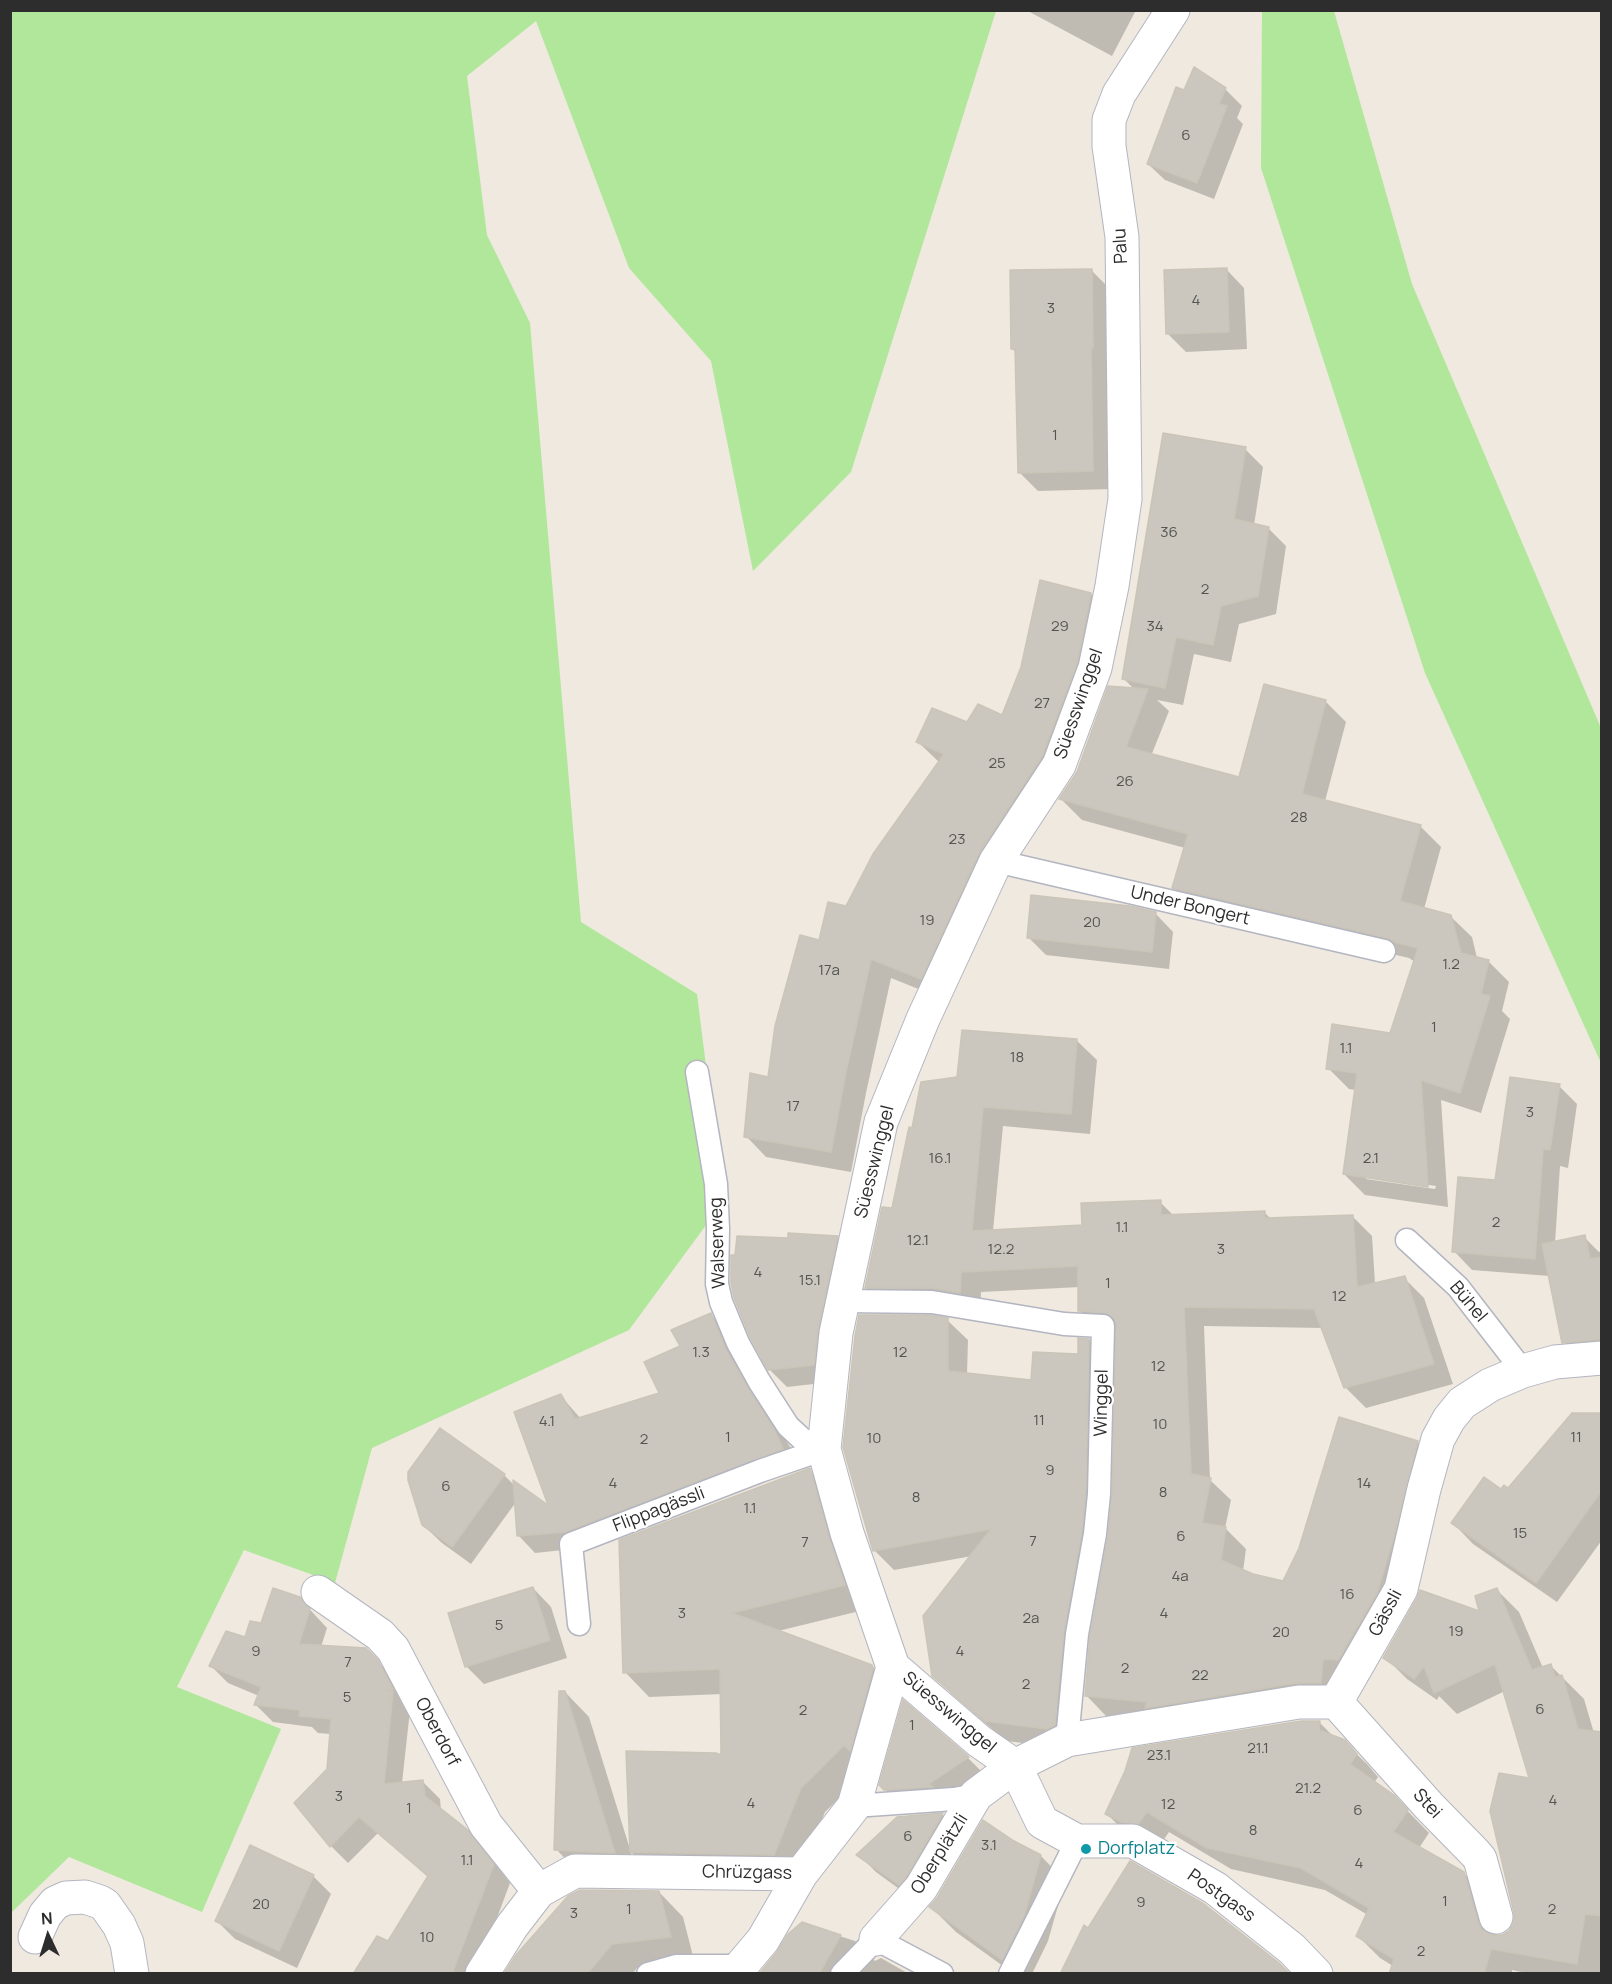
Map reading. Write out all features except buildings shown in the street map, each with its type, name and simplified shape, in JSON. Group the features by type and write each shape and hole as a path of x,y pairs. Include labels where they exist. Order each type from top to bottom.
{"street":[{"name":"Palu","path":"1125,499 1122,237 1109,146 1109,120 1119,94 1173,10"},
{"name":"Süesswinggel","path":"1015,1766 979,1741 893,1667 847,1533 824,1449 836,1333 881,1122 923,1019 996,861 1059,765 1095,668 1112,586 1125,499"},
{"name":"Gässli","path":"1336,1702 1401,1589 1438,1439 1449,1419 1462,1403 1490,1385 1523,1371 1555,1362 1602,1358"},
{"name":"Oberdorf","path":"318,1592 380,1635 393,1649 486,1825 539,1891"},
{"name":"Chrüzgass","path":"539,1891 575,1871 801,1874 854,1806 893,1667"},
{"path":"1077,1840 1042,1822 1015,1766 1067,1740 1299,1702 1336,1702"},
{"name":"Stei","path":"1336,1702 1480,1859 1496,1917"},
{"name":"Oberplätzli","path":"876,1939 921,1888 976,1796 1015,1766"},
{"name":"Postgass","path":"1077,1840 1133,1841 1215,1888 1293,1949 1316,1974"},
{"path":"739,1970 763,1940 801,1874"},
{"path":"482,1974 512,1926 539,1891"},
{"path":"34,1937 45,1915 55,1903 66,1898 85,1897 100,1902 105,1905 119,1925 127,1943 132,1974"}],"lane":[{"name":"Under Bongert","path":"996,861 1383,951"},
{"name":"Walserweg","path":"697,1072 716,1184 717,1284 721,1302 738,1343 788,1426 802,1439 824,1449"},
{"name":"Bühel","path":"1407,1240 1458,1287 1523,1371"},
{"name":"Winggel","path":"843,1301 932,1302 1064,1324 1103,1326 1099,1494 1095,1534 1077,1634 1067,1740"},
{"name":"Flippagässli","path":"579,1624 571,1544 760,1471 824,1449"},
{"path":"854,1806 976,1796"},
{"path":"1010,1974 1077,1840"},
{"path":"876,1939 942,1974"},
{"name":"Oberplätzli","path":"842,1974 876,1939"},
{"path":"648,1974 676,1966 739,1970"}],"green space":[{"path":"11,11 996,11 851,472 753,571 711,361 629,268 536,21 467,76 487,235 530,323 581,922 697,994 723,1202 629,1330 372,1448 335,1583 244,1550 177,1687 281,1729 202,1912 69,1857 11,1913"},
{"path":"1262,11 1334,11 1412,284 1601,728 1601,1063 1425,673 1261,168"}],"place":[{"name":"Dorfplatz","path":"1086,1849"}]}
